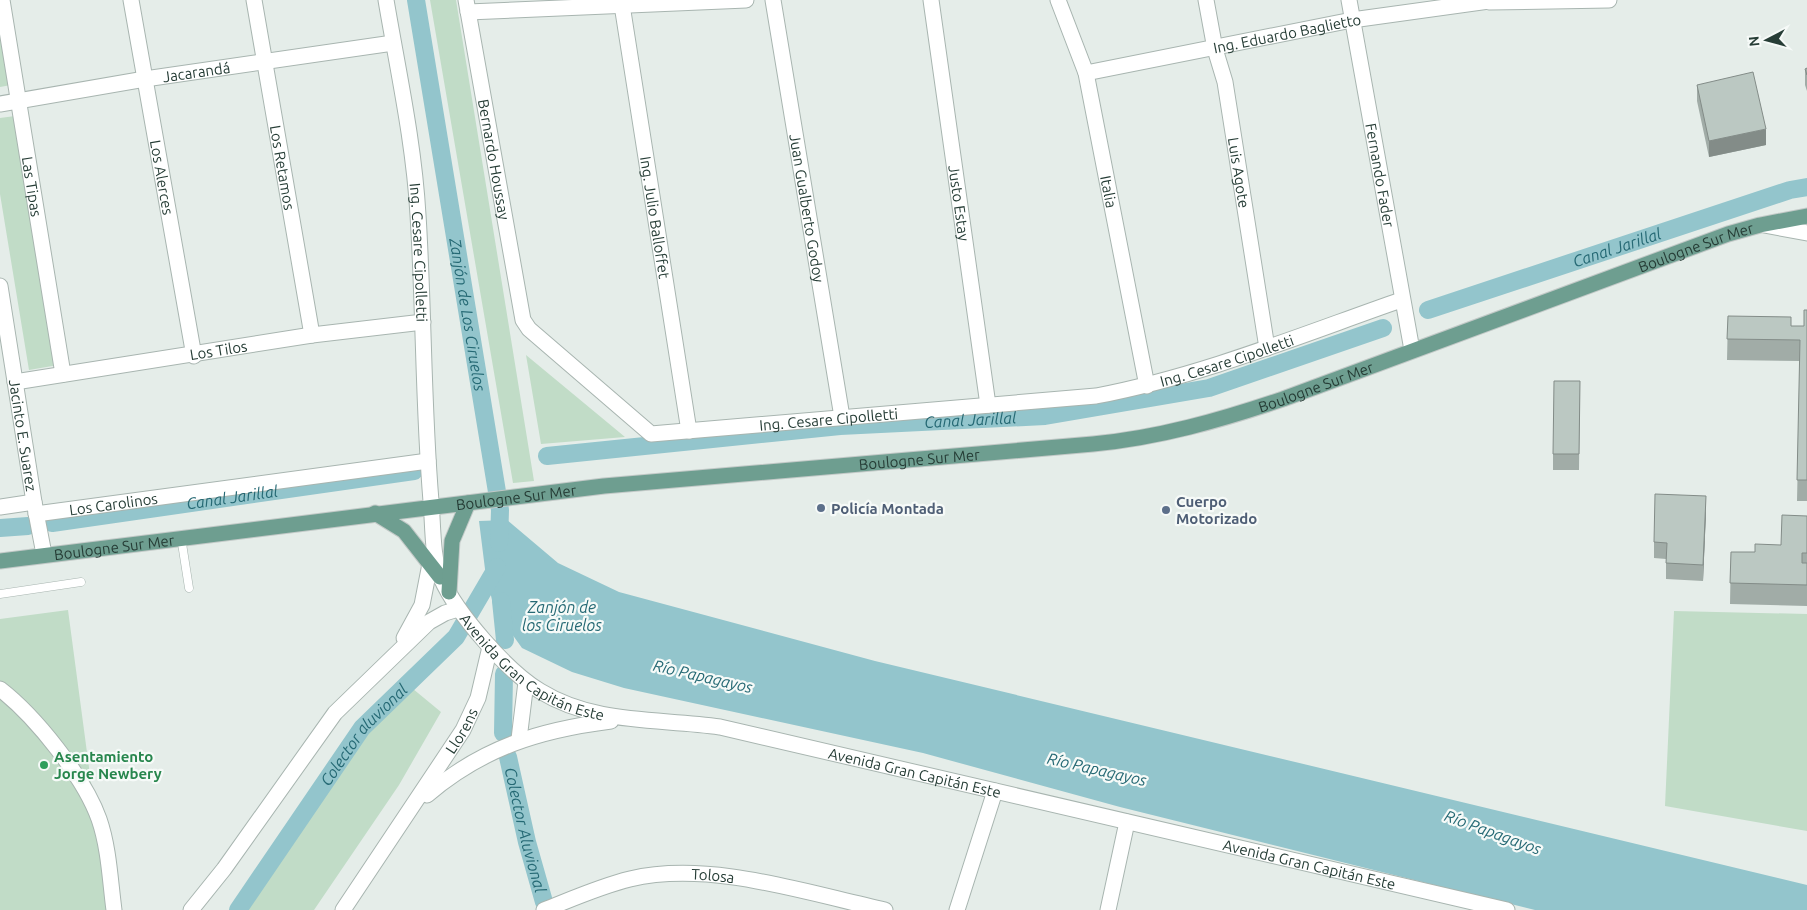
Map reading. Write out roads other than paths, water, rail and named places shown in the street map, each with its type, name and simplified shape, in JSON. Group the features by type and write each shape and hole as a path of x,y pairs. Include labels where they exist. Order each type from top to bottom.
{"main road":[{"name":"Boulogne Sur Mer","path":"0,561 44,554 604,486 1120,441 1179,430 1251,410 1656,260 1760,225 1807,216"},
{"path":"449,592 452,541 468,503"},
{"path":"375,513 404,531 440,577"}],"street":[{"name":"Las Tipas","path":"2,0 64,374"},
{"name":"Los Alerces","path":"132,0 194,356"},
{"name":"Los Retamos","path":"254,0 312,335"},
{"name":"Ing. Cesare Cipolletti","path":"386,0 418,212 431,508"},
{"path":"467,6 622,5 746,0"},
{"name":"Juan Gualberto Godoy","path":"773,0 842,417"},
{"name":"Justo Estay","path":"931,0 988,405"},
{"name":"Italia","path":"1058,0 1086,72 1147,386"},
{"name":"Luis Agote","path":"1206,0 1215,49 1225,82 1267,348"},
{"name":"Fernando Fader","path":"1349,0 1401,300 1412,350"},
{"name":"Ing. Eduardo Baglietto","path":"1086,72 1215,49 1352,20 1493,1 1609,0"},
{"name":"Ing. Julio Balloffet","path":"622,5 689,431"},
{"name":"Bernardo Houssay","path":"467,6 523,320"},
{"name":"Jacarandá","path":"0,104 145,79 393,43"},
{"path":"1760,225 1807,233"},
{"name":"Jacinto E. Suarez","path":"0,286 6,367 15,382 44,554"},
{"name":"Ing. Cesare Cipolletti","path":"523,320 529,328 651,434 1096,396 1147,386 1267,348 1401,300"},
{"name":"Los Tilos","path":"15,382 194,356 312,335 423,322"},
{"name":"Los Carolinos","path":"0,507 35,508 428,461"},
{"name":"Avenida Gran Capitán Este","path":"431,508 440,577 460,611 526,682 549,696 575,708 624,719 681,721 720,727 1507,910"},
{"path":"387,661 408,632 422,605 430,564"},
{"path":"191,910 224,869 335,714 387,661 429,622 445,613 460,611"},
{"name":"Llorens","path":"343,910 415,805 463,730 478,698 486,641"},
{"path":"519,739 526,682"},
{"path":"0,689 36,724 60,753 87,794 99,819 106,844 114,910"},
{"name":"Llorens","path":"415,805 462,768 519,739 560,728 624,719"},
{"path":"957,910 995,791"},
{"path":"1108,910 1127,822"},
{"name":"Tolosa","path":"544,910 631,879 682,874 721,874 885,910"}],"lane":[{"path":"181,537 189,588"},
{"path":"0,594 81,582"}],"water":[{"name":"Zanjón de los Ciruelos","path":"507,520 558,563 619,592 875,661 1807,885 1807,910 1535,910 1120,807 923,753 624,688 572,672 522,648 494,609 485,569 479,521"}],"waterway":[{"name":"Zanjón de Los Ciruelos","path":"416,0 500,510 499,543"},
{"name":"Canal Jarillal","path":"1428,310 1790,190 1807,187"},
{"name":"Canal Jarillal","path":"547,456 840,426 1045,416 1209,388 1383,328"},
{"name":"Canal Jarillal","path":"52,523 414,471"},
{"name":"Canal Jarillal","path":"0,528 28,526"},
{"name":"Colector aluvional","path":"238,910 362,728 456,637 497,567"},
{"name":"Zanjón de Los Ciruelos","path":"501,601 505,640"},
{"name":"Colector Aluvional","path":"503,733 504,674"},
{"name":"Colector Aluvional","path":"508,757 527,842 544,902"}],"place":[{"name":"Policía Montada","path":"821,508"},
{"name":"Cuerpo Motorizado","path":"1166,510"},
{"name":"Asentamiento Jorge Newbery","path":"44,765"}],"water label":[{"name":"Río Papagayos","path":"703,676"},
{"name":"Río Papagayos","path":"1097,769"},
{"name":"Río Papagayos","path":"1493,832"}]}
